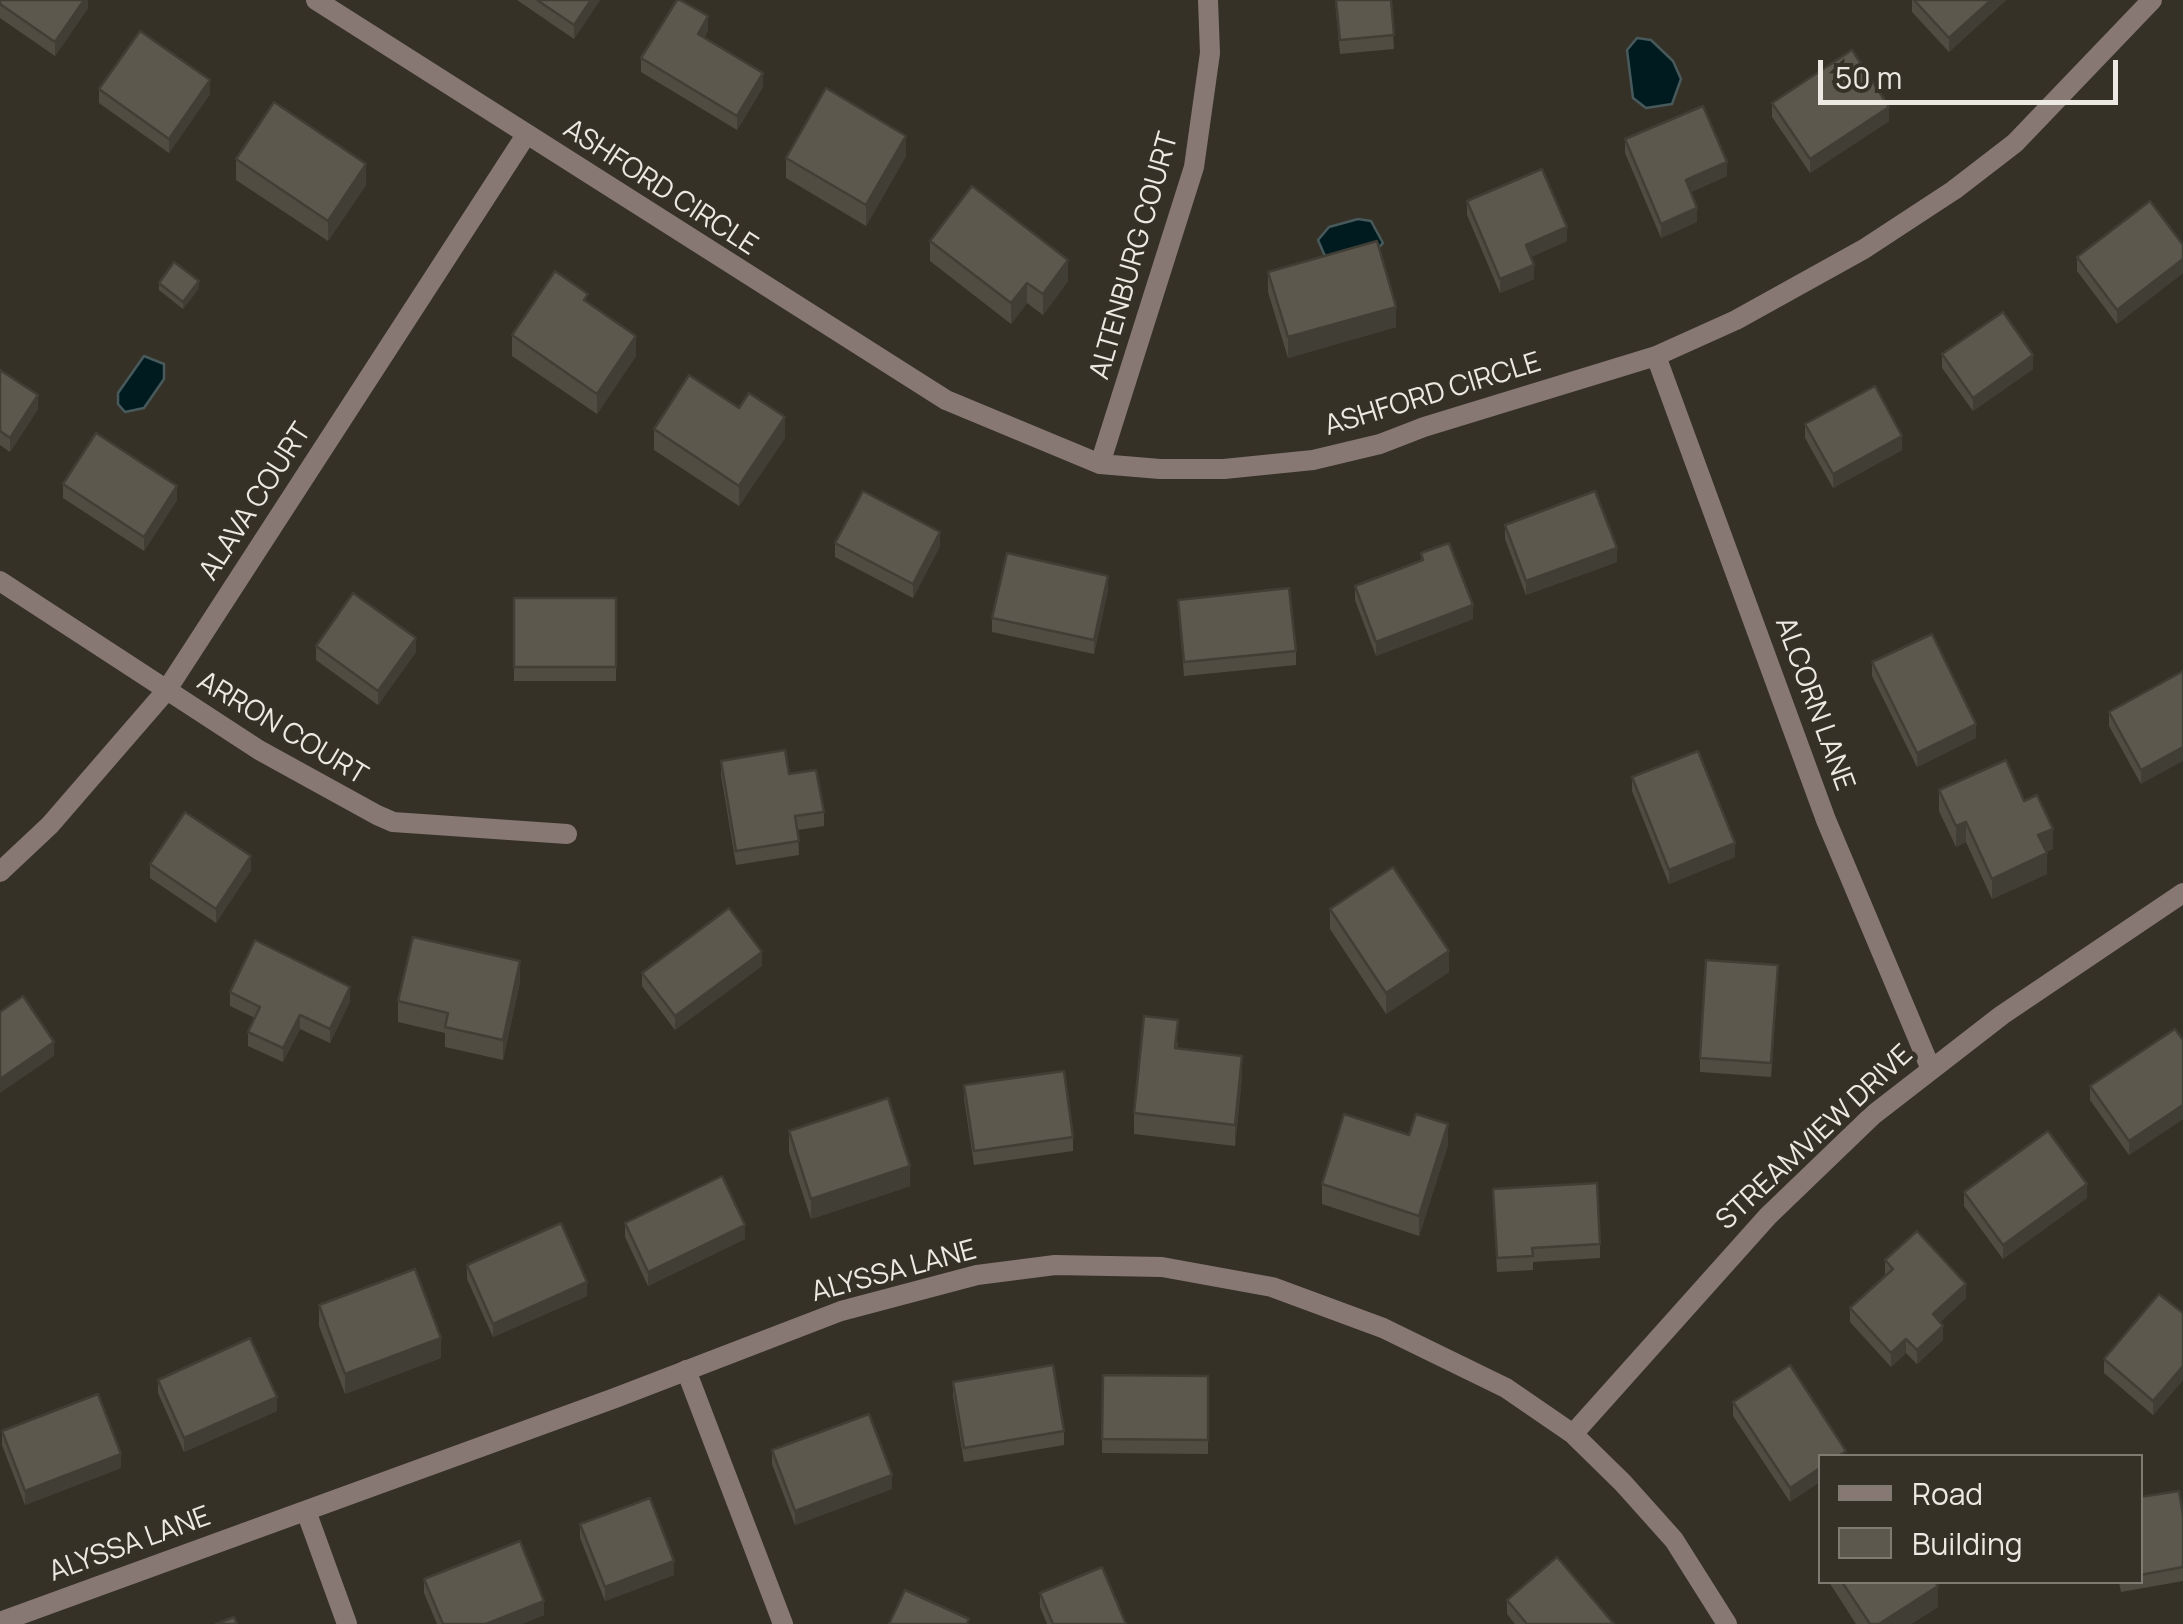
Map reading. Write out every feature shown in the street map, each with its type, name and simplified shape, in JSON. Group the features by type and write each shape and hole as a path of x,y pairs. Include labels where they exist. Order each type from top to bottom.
{"street":[{"name":"ASHFORD CIRCLE","path":"316,0 435,72 526,135 946,400 1100,464 1224,469 1314,460 1380,444 1656,356 1805,284 1954,190 2015,142 2152,0"},
{"name":"ALTENBURG COURT","path":"1100,464 1194,167 1210,53 1208,0"},
{"name":"ALAVA COURT","path":"0,872 50,825 166,692 526,135"},
{"name":"ALCORN LANE","path":"1656,356 1826,820 1930,1067"},
{"name":"ARRON COURT","path":"0,580 166,692 345,801 392,822 567,834"},
{"name":"STREAMVIEW DRIVE","path":"1573,1434 1768,1216 1930,1067 2183,892"},
{"name":"ALYSSA LANE","path":"0,1622 841,1310 977,1276 1055,1265 1162,1268 1272,1287 1383,1328 1506,1388 1573,1434 1674,1540 1726,1624"},
{"path":"686,1370 784,1624"},
{"path":"306,1511 347,1624"}],"water":[{"path":"1637,38 1651,40 1673,61 1681,79 1672,104 1646,108 1633,98 1627,50"},
{"path":"1358,219 1371,221 1383,243 1371,255 1332,260 1324,254 1318,240 1329,227"},
{"path":"144,356 164,364 164,379 144,408 125,412 118,404 118,393"}],"building":[{"path":"0,0 84,0 55,42 0,4"},
{"path":"537,0 591,0 574,25"},
{"path":"677,0 708,16 698,34 763,73 737,116 641,58"},
{"path":"1336,0 1391,0 1394,35 1340,40"},
{"path":"1914,0 1991,0 1949,38"},
{"path":"140,31 210,80 169,139 99,89"},
{"path":"1852,50 1889,107 1810,159 1772,103"},
{"path":"826,88 906,136 866,205 786,158"},
{"path":"274,102 366,164 328,221 236,159"},
{"path":"1703,106 1727,162 1686,180 1697,208 1661,224 1625,139"},
{"path":"1542,169 1567,227 1526,245 1534,265 1500,279 1467,201"},
{"path":"972,186 1068,260 1043,294 1027,283 1011,303 930,241"},
{"path":"2150,201 2183,245 2183,259 2117,310 2077,257"},
{"path":"1377,241 1396,307 1288,337 1268,272"},
{"path":"174,262 199,281 183,302 159,283"},
{"path":"555,271 588,294 584,300 636,336 597,394 512,335"},
{"path":"2003,312 2033,355 1973,398 1942,354"},
{"path":"0,370 38,395 10,438 0,431"},
{"path":"689,375 739,408 749,393 785,417 739,486 654,429"},
{"path":"1875,386 1902,436 1833,474 1805,424"},
{"path":"96,433 177,486 144,537 63,484"},
{"path":"863,491 940,532 913,584 835,543"},
{"path":"1595,491 1617,548 1526,581 1505,525"},
{"path":"1449,543 1473,605 1376,642 1355,586 1423,560 1421,553"},
{"path":"1007,553 1108,576 1094,640 992,618"},
{"path":"1289,588 1296,651 1184,662 1178,600"},
{"path":"353,593 416,638 378,691 316,646"},
{"path":"514,598 616,598 616,667 514,667"},
{"path":"1932,634 1976,724 1917,753 1872,662"},
{"path":"2183,671 2183,747 2141,770 2109,712"},
{"path":"785,750 789,774 816,770 824,812 795,816 799,841 736,851 721,761"},
{"path":"1698,751 1735,843 1669,870 1632,777"},
{"path":"2006,760 2024,801 2037,795 2053,829 2038,835 2047,853 1992,879 1966,822 1956,826 1939,790"},
{"path":"185,812 251,856 216,909 150,864"},
{"path":"1393,867 1449,951 1386,993 1330,909"},
{"path":"729,908 762,952 675,1016 642,973"},
{"path":"413,937 520,961 503,1040 445,1027 448,1013 398,1001"},
{"path":"255,940 350,987 330,1029 300,1015 283,1048 248,1032 260,1007 230,992"},
{"path":"1706,960 1778,965 1771,1063 1700,1058"},
{"path":"23,996 54,1042 0,1079 0,1012"},
{"path":"1144,1016 1178,1020 1175,1048 1242,1056 1235,1125 1134,1113"},
{"path":"2175,1029 2183,1040 2183,1105 2129,1141 2090,1086"},
{"path":"1064,1071 1073,1137 974,1151 964,1085"},
{"path":"888,1098 910,1166 811,1199 789,1131"},
{"path":"1344,1114 1409,1135 1416,1114 1448,1124 1419,1216 1322,1184"},
{"path":"2048,1131 2087,1184 2003,1245 1964,1192"},
{"path":"722,1176 745,1225 648,1272 625,1223"},
{"path":"1597,1183 1600,1244 1532,1248 1533,1256 1497,1258 1493,1189"},
{"path":"561,1223 587,1282 493,1324 467,1265"},
{"path":"1917,1231 1966,1284 1933,1314 1943,1326 1917,1350 1906,1339 1891,1353 1850,1308 1893,1269 1885,1260"},
{"path":"415,1269 441,1338 345,1374 319,1305"},
{"path":"2159,1294 2183,1313 2183,1366 2153,1401 2104,1359"},
{"path":"250,1338 277,1397 184,1438 158,1380"},
{"path":"1053,1365 1064,1431 964,1448 953,1382"},
{"path":"1790,1365 1846,1451 1818,1454 1818,1469 1790,1488 1733,1402"},
{"path":"1103,1375 1208,1376 1208,1440 1102,1439"},
{"path":"98,1394 121,1454 25,1491 2,1431"},
{"path":"869,1414 892,1475 795,1511 772,1450"},
{"path":"2179,1491 2183,1567 2143,1574 2143,1497"},
{"path":"650,1498 674,1561 605,1587 580,1524"},
{"path":"520,1541 544,1601 486,1624 443,1624 424,1579"},
{"path":"1557,1557 1614,1624 1527,1624 1507,1600"},
{"path":"1102,1567 1126,1624 1053,1624 1040,1593"},
{"path":"1843,1584 1938,1586 1879,1624 1870,1624"},
{"path":"905,1590 969,1619 967,1624 889,1624"},
{"path":"234,1617 237,1624 216,1624"}]}
